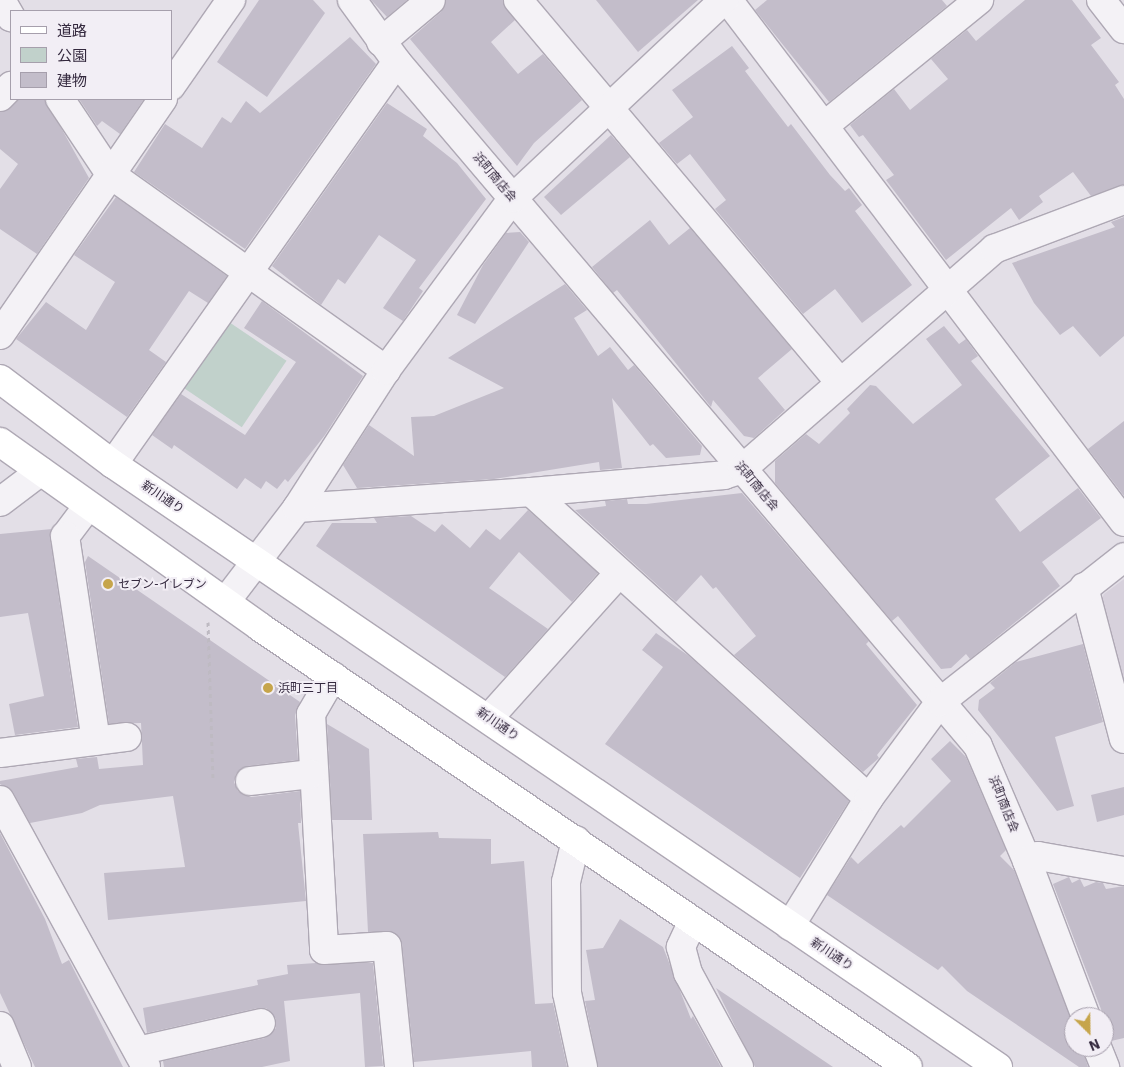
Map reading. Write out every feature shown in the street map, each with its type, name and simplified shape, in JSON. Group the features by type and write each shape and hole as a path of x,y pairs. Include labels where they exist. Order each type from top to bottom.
{"main road":[{"name":"新川通り","path":"0,379 113,464 489,718 998,1067"},
{"path":"0,442 88,506 333,676 908,1067"}],"street":[{"path":"1,0 10,15"},
{"path":"172,85 231,0"},
{"name":"浜町商店会","path":"352,0 389,52 984,756 1027,861 1082,1007"},
{"path":"113,464 247,274 389,52 431,0"},
{"path":"518,0 840,382"},
{"path":"226,601 297,508 386,370 513,198 607,107 724,0"},
{"path":"728,0 946,290 1124,522"},
{"path":"824,126 978,0"},
{"path":"1102,0 1124,29"},
{"path":"0,97 10,87"},
{"path":"61,100 110,174 247,274 386,370"},
{"path":"0,335 162,100"},
{"path":"297,508 531,492 724,475 742,469 994,248 1124,200"},
{"path":"0,502 41,471"},
{"path":"531,492 869,798"},
{"path":"88,506 65,536 96,741"},
{"path":"790,926 869,798 940,702 1124,557"},
{"path":"489,718 619,573"},
{"path":"1084,587 1124,739"},
{"path":"333,676 311,714 311,774 324,950 387,946 399,1067"},
{"path":"0,753 127,738"},
{"path":"250,781 311,774"},
{"path":"0,801 142,1059 260,1023"},
{"path":"576,840 566,882 567,993 583,1067"},
{"path":"1027,861 1038,856 1124,871"},
{"path":"693,921 681,947 688,973 739,1067"},
{"path":"0,1026 17,1067"}],"path":[{"path":"206,626 213,781"}],"shaded area":[{"path":"1124,579 1124,706 1098,608 1104,594"}],"green space":[{"path":"226,320 287,361 242,427 181,386"}],"building":[{"path":"259,0 313,0 325,13 267,97 217,62"},
{"path":"371,0 407,0 387,17"},
{"path":"446,0 503,0 515,20 491,42 518,74 543,54 582,100 534,143 517,166 410,39 441,12"},
{"path":"596,0 698,0 638,52"},
{"path":"767,0 942,0 947,6 829,102 755,10"},
{"path":"1025,0 1072,0 1101,38 1091,45 1119,82 1115,85 1124,99 1124,185 1091,196 1073,172 1039,196 1043,202 1019,220 1011,208 946,260 886,180 894,175 863,135 859,137 850,125 894,89 910,110 948,79 931,59 967,30 976,41"},
{"path":"350,37 376,64 245,249 134,172 165,124 202,148 222,117 231,123 246,101 260,113"},
{"path":"732,46 749,68 745,71 788,127 791,124 830,175 845,191 849,188 862,205 855,211 912,285 862,323 835,289 803,314 715,209 726,200 690,154 677,164 659,143 693,117 672,90"},
{"path":"18,100 46,100 89,178 37,254 0,229 0,189 18,164 0,149 0,112"},
{"path":"80,100 143,100 120,134 102,121 97,126"},
{"path":"387,103 427,129 423,136 457,163 486,199 419,288 423,291 403,321 383,308 416,260 379,235 345,284 338,279 321,305 272,266"},
{"path":"611,135 630,157 561,215 544,197"},
{"path":"116,197 227,276 208,303 189,291 149,350 166,362 127,417 16,339 46,302 86,330 115,282 74,255"},
{"path":"1124,217 1124,336 1100,357 1073,326 1060,335 1034,303 1012,263 1115,227 1111,222"},
{"path":"650,220 669,245 690,228 792,349 758,378 785,410 754,438 744,436 713,400 711,407 617,290 613,293 592,267"},
{"path":"520,232 529,242 475,324 457,315 483,265 506,233"},
{"path":"565,284 587,310 574,318 598,356 610,347 628,370 634,365 702,446 700,455 666,458 653,444 650,446 612,398 622,468 600,470 599,462 494,479 357,488 343,465 369,425 414,456 411,417 434,416 504,388 448,358"},
{"path":"262,301 363,376 325,435 288,482 285,479 277,489 266,481 261,489 245,478 237,489 174,445 172,449 152,435 181,394 245,435 296,362 244,328"},
{"path":"944,326 959,344 966,339 978,356 971,361 1050,456 995,499 1020,532 1078,488 1101,518 1042,562 1060,586 970,659 966,654 951,668 941,669 898,616 892,621 775,483 775,461 806,434 819,444 850,413 847,409 870,385 876,386 913,424 962,385 926,339"},
{"path":"1124,421 1124,496 1088,449"},
{"path":"742,493 869,641 866,644 917,705 877,755 879,758 863,772 734,655 756,636 716,587 713,589 701,575 676,602 575,510 606,506 605,501 627,499 628,504 646,504"},
{"path":"528,510 598,573 572,602 519,552 489,588 548,629 505,677 316,546 332,523 377,523 374,518 411,516 435,532 442,524 470,548 486,529 500,540"},
{"path":"52,529 50,538 78,727 15,735 9,704 44,696 28,613 0,617 0,534"},
{"path":"88,556 300,702 295,715 298,760 248,766 236,774 234,782 238,791 251,797 300,791 301,823 298,823 306,901 108,920 104,873 185,867 173,796 100,805 82,813 30,823 13,792 0,784 0,781 78,767 76,759 97,757 99,769 143,765 141,723 109,724 85,562"},
{"path":"656,633 689,656 849,801 800,878 605,744 663,667 642,650"},
{"path":"1083,644 1103,722 1055,737 1074,806 1057,811 978,710 979,700 995,688 990,683 1016,662"},
{"path":"327,724 369,749 372,820 332,820"},
{"path":"950,741 966,757 1006,850 1000,856 1014,870 1067,1007 1064,1007 1064,1057 967,991 942,966 938,970 827,895 851,857 858,864 901,825 904,828 951,781 931,759"},
{"path":"1124,787 1124,815 1097,822 1091,795"},
{"path":"438,832 439,838 491,839 491,864 524,861 535,1004 553,1003 567,1067 532,1067 531,1051 414,1062 402,944 393,932 368,932 363,834"},
{"path":"0,833 45,919 62,964 69,960 123,1067 35,1067 0,993"},
{"path":"1069,877 1072,883 1080,879 1084,887 1096,882 1103,883 1106,889 1124,886 1124,1038 1114,1040 1114,1007 1100,1007 1053,884"},
{"path":"620,919 663,947 691,1019 693,1016 721,1067 598,1067 585,1001 595,1000 586,950 603,948"},
{"path":"373,963 383,1066 365,1067 360,993 284,1001 290,1061 262,1067 164,1067 163,1061 265,1038 276,1028 276,1019 266,1008 258,1008 147,1033 143,1008 258,985 257,980 288,974 287,965"},
{"path":"716,988 833,1067 755,1067"},
{"path":"1064,1057 1085,1057 1088,1067 1079,1067"}],"place":[{"name":"セブン-イレブン","path":"108,584"},
{"name":"浜町三丁目","path":"268,688"}]}
